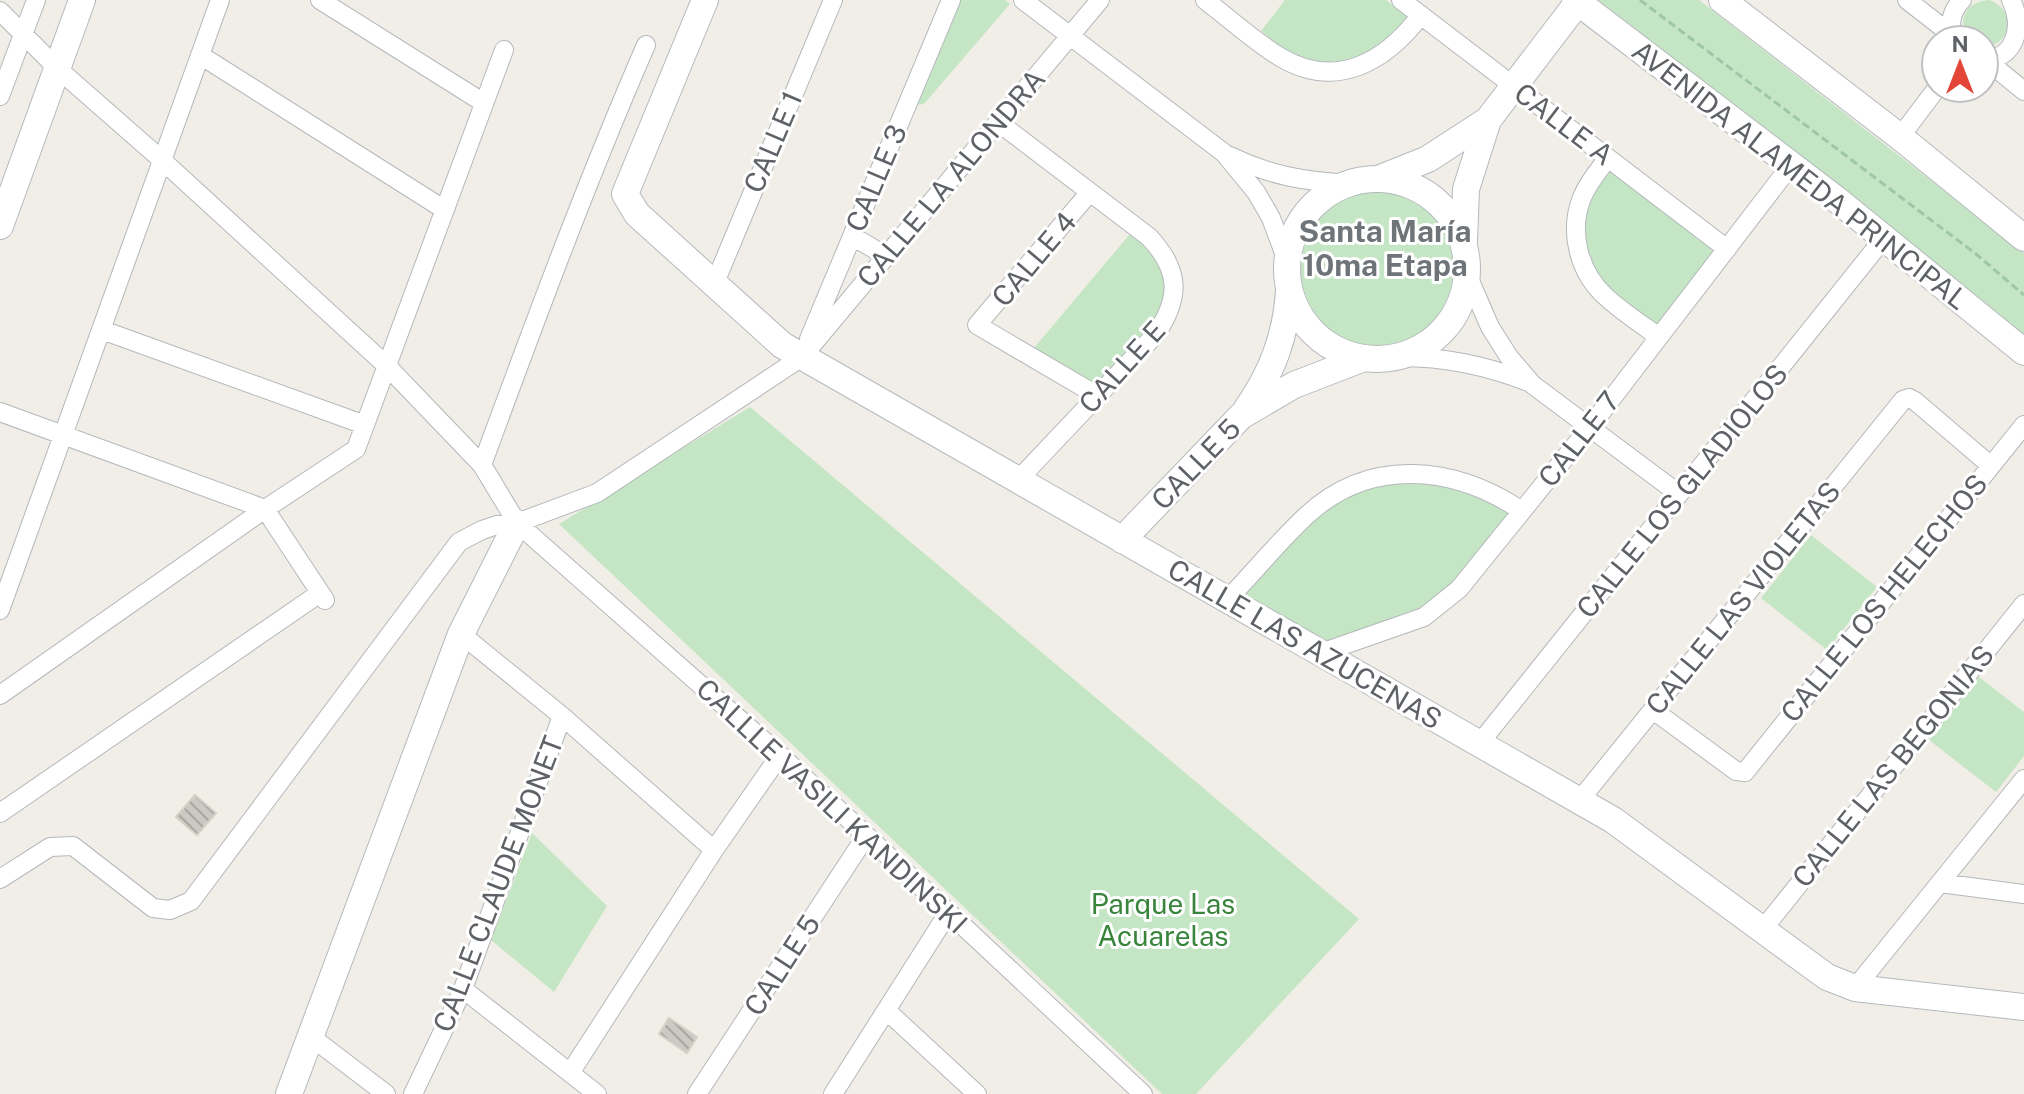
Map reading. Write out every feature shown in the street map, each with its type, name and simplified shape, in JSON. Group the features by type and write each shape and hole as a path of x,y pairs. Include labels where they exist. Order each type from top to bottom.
{"street":[{"path":"0,96 36,0"},
{"path":"0,226 82,0"},
{"path":"0,610 220,0"},
{"path":"320,0 484,103"},
{"name":"CALLE LAS AZUCENAS","path":"705,0 625,194 637,214 782,345 1613,820 1827,977 1855,988 2024,1007"},
{"name":"CALLE 1","path":"714,285 833,0"},
{"name":"CALLE 3","path":"802,357 951,0"},
{"path":"1023,0 1224,153 1257,170 1291,179 1349,184 1378,179 1428,159 1488,120 1577,1"},
{"name":"CALLE LA ALONDRA","path":"0,879 50,847 73,846 153,908 170,910 191,901 459,542 497,525 517,523 597,493 802,357 1100,0"},
{"path":"1205,0 1281,57 1326,71 1357,67 1372,61 1399,42 1421,15"},
{"name":"CALLE A","path":"1401,0 1727,249"},
{"path":"1722,0 1900,137 2024,238"},
{"path":"1907,0 1937,24"},
{"name":"AVENIDA ALAMEDA PRINCIPAL","path":"1577,1 1884,238 2024,352"},
{"path":"1951,24 1954,1"},
{"path":"2000,56 2021,46 2022,23 2016,2"},
{"name":"CALLLE VASILI KANDINSKI","path":"0,11 57,68 387,366 482,465 517,523 780,755 1143,1094"},
{"path":"482,465 551,277 646,45"},
{"path":"0,695 356,449 504,50"},
{"path":"200,55 445,210"},
{"path":"2000,72 2024,91"},
{"path":"1900,137 1925,104"},
{"path":"1488,120 1466,189 1464,246 1467,274 1490,327 1509,357 1533,385 1679,494"},
{"name":"CALLE E","path":"998,122 1149,237 1163,252 1172,273 1174,295 1168,316 1156,334 1018,480"},
{"path":"1224,153 1271,218 1287,261 1289,291 1284,335 1274,364 1241,416"},
{"path":"1608,158 1581,200 1576,230 1581,259 1587,274 1606,297 1659,337"},
{"name":"CALLE 7","path":"1321,653 1402,627 1433,611 1459,589 1590,427 1791,165"},
{"path":"1378,179 1407,185 1432,199 1452,219 1464,246"},
{"path":"1287,261 1294,232 1302,219 1322,197 1349,184"},
{"name":"CALLE 4","path":"1090,192 977,325 1098,396"},
{"path":"852,236 886,256"},
{"name":"CALLE LOS GLADIOLOS","path":"1479,744 1884,238"},
{"path":"1394,357 1422,347 1445,328 1460,303 1467,274"},
{"path":"1289,291 1301,319 1322,341 1349,355 1364,358 1424,357 1468,362 1533,385"},
{"path":"102,330 365,425"},
{"name":"CALLE 5","path":"1122,540 1241,416 1294,385 1364,358"},
{"name":"CALLE LAS VIOLETAS","path":"1579,801 1903,400 1909,398 1990,465"},
{"path":"0,412 265,509 323,597 0,813"},
{"name":"CALLE LOS HELECHOS","path":"1653,710 1736,771 1745,772 2024,425"},
{"path":"1227,600 1308,514 1352,486 1376,478 1403,473 1457,478 1482,487 1522,511"},
{"path":"289,1094 461,634 517,523"},
{"name":"CALLE LAS BEGONIAS","path":"1763,929 2024,604"},
{"path":"461,634 562,716 714,850"},
{"name":"CALLE CLAUDE MONET","path":"413,1094 463,989 562,716"},
{"path":"570,1073 714,850 780,755"},
{"path":"1855,988 2024,779"},
{"name":"CALLE 5","path":"697,1094 866,836"},
{"path":"1940,883 2024,894"},
{"path":"833,1094 948,913"},
{"path":"463,989 597,1094"},
{"path":"887,1011 977,1094"},
{"path":"310,1036 386,1094"}],"path":[{"path":"1640,0 1976,254 2024,295"}],"green space":[{"path":"960,0 1005,0 1010,4 924,104 917,105"},
{"path":"1285,0 1386,0 1410,19 1393,40 1346,63 1315,62 1289,53 1261,31"},
{"path":"1592,0 1699,0 2024,253 2024,338"},
{"path":"1989,0 2004,10 2008,25 2000,40 2000,24 1963,24 1969,8"},
{"path":"1611,170 1715,251 1658,325 1608,288 1589,260 1584,233 1589,206"},
{"path":"1376,189 1407,195 1434,212 1451,239 1457,270 1451,301 1434,328 1407,345 1376,351 1345,345 1318,328 1301,301 1295,270 1301,239 1318,212 1345,195"},
{"path":"1130,234 1154,255 1163,274 1164,293 1160,310 1150,327 1096,386 1034,348"},
{"name":"Parque Las Acuarelas","path":"750,407 1359,919 1196,1094 1162,1094 559,524"},
{"path":"1406,482 1460,489 1509,513 1462,571 1429,602 1392,621 1323,642 1243,597 1292,543 1332,506 1360,492"},
{"path":"1811,535 1877,587 1827,650 1761,598"},
{"path":"1979,677 2024,712 2024,756 1996,792 1929,740"},
{"path":"532,833 607,906 554,992 491,940"}],"building":[{"path":"195,795 216,813 197,835 176,817"},
{"path":"669,1018 697,1037 687,1053 659,1034"}],"district":[{"name":"Santa María 10ma Etapa","path":"1385,249"}]}
